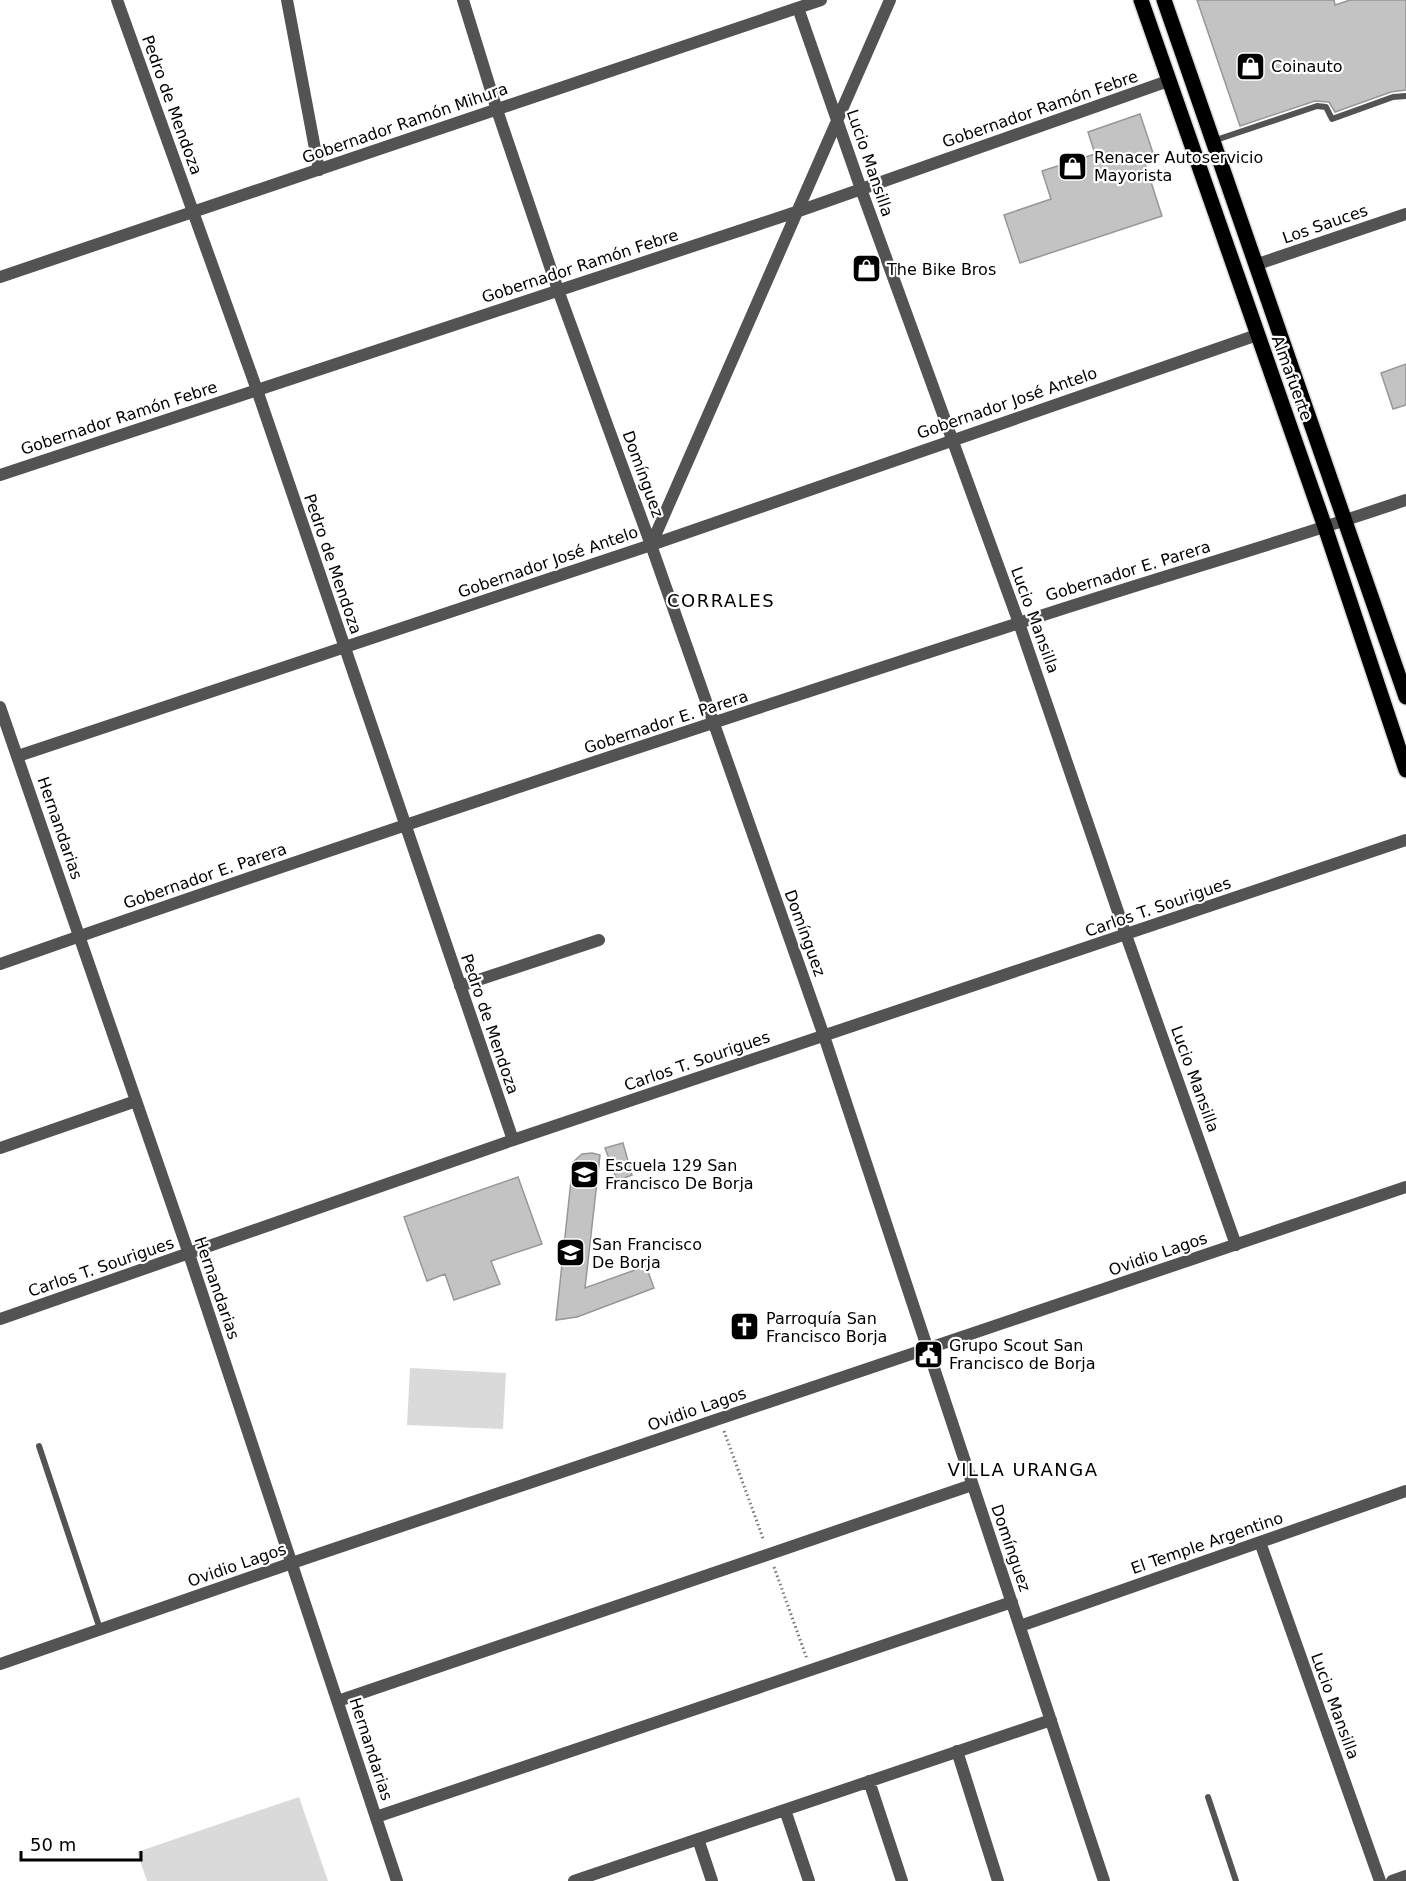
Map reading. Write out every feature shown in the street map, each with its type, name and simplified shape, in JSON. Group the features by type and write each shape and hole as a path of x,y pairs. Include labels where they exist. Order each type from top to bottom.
{"main road":[{"name":"Almafuerte","path":"1141,0 1325,528 1406,770"},
{"name":"Almafuerte","path":"1164,0 1406,697"}],"street":[{"name":"Pedro de Mendoza","path":"117,0 257,390 513,1140"},
{"path":"287,0 319,170"},
{"name":"Domínguez","path":"463,0 497,110 558,290 651,544 824,1036 1104,1881"},
{"name":"Gobernador Ramón Mihura","path":"0,277 821,0"},
{"path":"651,544 890,0"},
{"name":"Lucio Mansilla","path":"798,8 1018,623 1236,1245"},
{"name":"Gobernador Ramón Febre","path":"0,475 799,210 1168,81"},
{"name":"Los Sauces","path":"1255,265 1406,214"},
{"name":"Gobernador José Antelo","path":"18,756 651,544 1257,335"},
{"name":"Gobernador E. Parera","path":"0,964 404,824 1018,623 1325,528 1406,500"},
{"name":"Hernandarias","path":"0,707 4,730 18,756 189,1254 397,1881"},
{"name":"Carlos T. Sourigues","path":"0,1319 513,1140 1406,840"},
{"path":"460,987 599,940"},
{"path":"0,1148 136,1101"},
{"name":"Ovidio Lagos","path":"0,1664 292,1563 1406,1187"},
{"path":"338,1701 972,1485"},
{"name":"El Temple Argentino","path":"1020,1626 1406,1491"},
{"name":"Lucio Mansilla","path":"1260,1542 1380,1881"},
{"path":"376,1817 1012,1602"},
{"path":"574,1881 1051,1720"},
{"path":"957,1751 998,1881"},
{"path":"869,1781 902,1881"},
{"path":"785,1809 809,1881"},
{"path":"698,1839 712,1881"},
{"path":"1392,1881 1406,1876"}],"lane":[{"path":"1212,141 1317,106 1326,107 1332,119 1393,97 1406,96"},
{"path":"39,1446 100,1630"},
{"path":"1208,1797 1236,1881"}],"shaded area":[{"path":"410,1368 506,1373 503,1429 407,1425"},
{"path":"299,1797 328,1881 147,1881 137,1852"}],"building":[{"path":"1197,0 1334,0 1335,5 1350,0 1406,0 1406,90 1391,92 1335,112 1329,102 1315,101 1240,126"},
{"path":"1140,114 1153,153 1143,157 1162,216 1020,263 1004,215 1051,199 1042,171 1095,154 1088,132"},
{"path":"1406,364 1406,405 1393,409 1381,373"},
{"path":"623,1143 632,1175 617,1181 605,1148"},
{"path":"582,1154 600,1155 585,1288 646,1266 654,1288 577,1317 556,1320 573,1162"},
{"path":"518,1177 542,1244 491,1261 500,1284 454,1300 445,1274 427,1281 404,1217"}],"place":[{"name":"Coinauto","path":"1250,66"},
{"name":"Renacer Autoservicio Mayorista","path":"1073,166"},
{"name":"The Bike Bros","path":"866,269"},
{"name":"Escuela 129 San Francisco De Borja","path":"584,1174"},
{"name":"San Francisco De Borja","path":"571,1253"},
{"name":"Parroquía San Francisco Borja","path":"745,1327"},
{"name":"Grupo Scout San Francisco de Borja","path":"928,1354"}],"district":[{"name":"CORRALES","path":"721,600"},
{"name":"VILLA URANGA","path":"1023,1469"}]}
